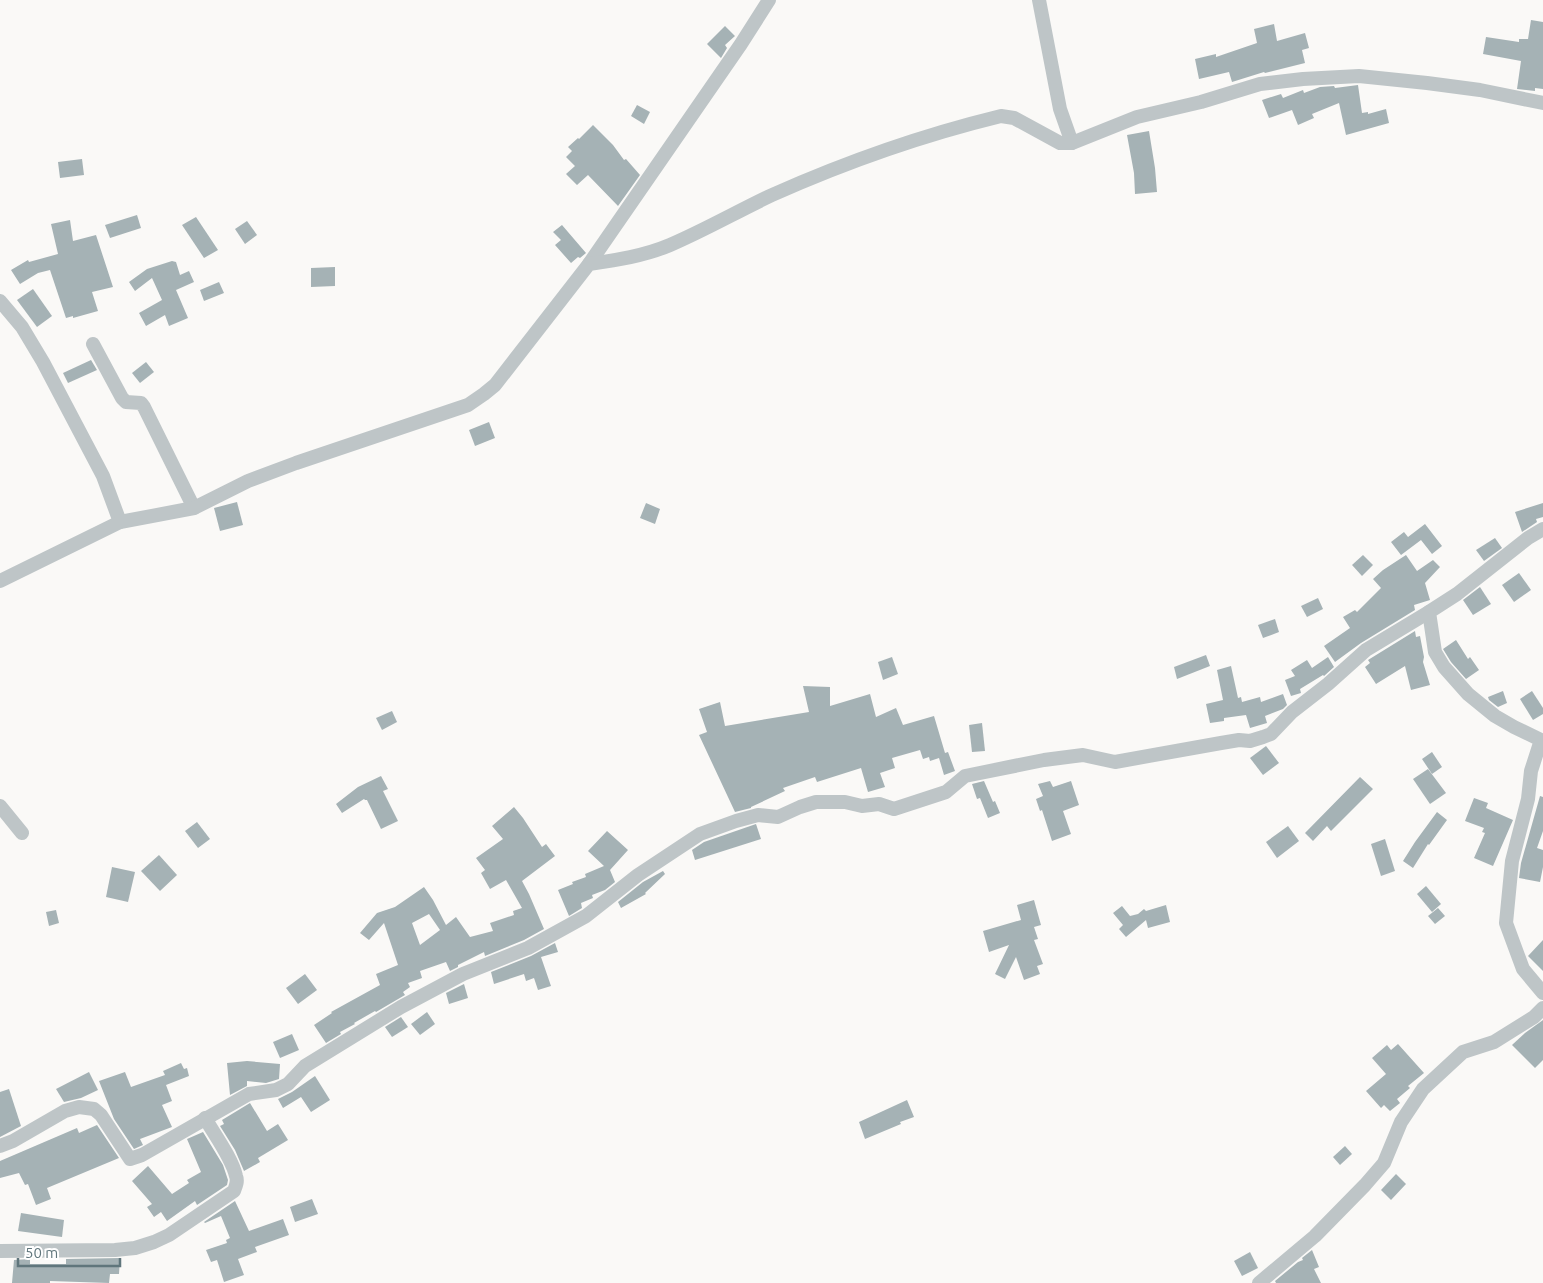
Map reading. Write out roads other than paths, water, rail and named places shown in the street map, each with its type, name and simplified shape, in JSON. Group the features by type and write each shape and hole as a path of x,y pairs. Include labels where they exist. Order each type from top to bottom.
{"street":[{"path":"0,581 120,522 194,508 248,482 296,463 468,405 484,394 495,385 589,264 769,0"},
{"path":"1039,0 1060,109 1072,143"},
{"path":"589,264 624,259 669,246 772,196 848,164 925,137 1001,116 1014,118 1060,143 1072,143 1084,140 1138,116 1201,102 1260,84 1303,79 1359,76 1427,82 1480,90 1543,103"},
{"path":"0,301 22,327 47,369 103,476 120,522"},
{"path":"93,344 122,398 126,402 141,403 144,407 194,508"},
{"path":"0,1146 13,1141 65,1111 79,1107 94,1109 101,1115 130,1159 142,1155 249,1094 276,1090 288,1084 305,1066 401,1007 464,974 528,948 586,916 638,875 700,834 736,821 758,816 778,817 816,802 845,802 862,806 879,804 894,809 946,792 966,776 1044,760 1083,755 1115,762 1239,740 1250,741 1271,734 1292,712 1328,684 1366,650 1457,594 1543,528"},
{"path":"1429,612 1435,652 1444,667 1468,694 1495,716 1514,727 1542,738 1531,771 1528,798 1512,861 1506,923 1523,970 1543,993"},
{"path":"0,806 22,833"},
{"path":"1259,1283 1314,1236 1359,1192 1378,1170 1387,1157 1402,1122 1423,1089 1463,1052 1494,1042 1534,1017 1543,1008"},
{"path":"0,1251 115,1250 136,1248 169,1235 234,1191 237,1183 236,1174 205,1118"}]}
